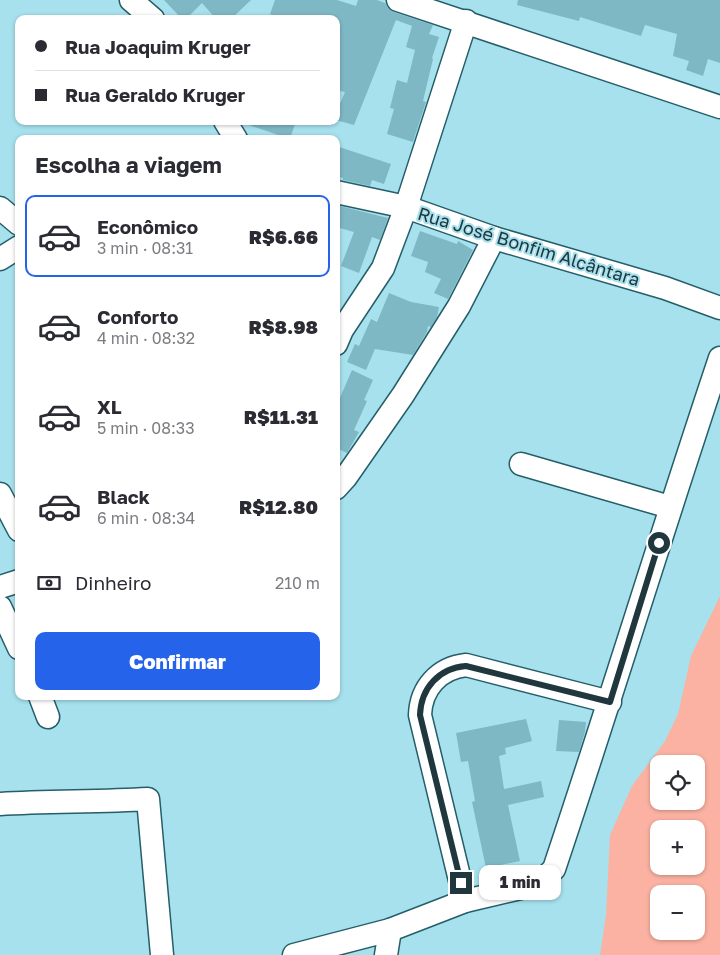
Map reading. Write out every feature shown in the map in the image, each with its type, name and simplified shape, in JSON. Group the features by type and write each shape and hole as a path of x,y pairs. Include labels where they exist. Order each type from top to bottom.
{"street":[{"path":"131,0 148,15"},
{"path":"398,0 720,107"},
{"path":"340,335 383,268 406,207 466,22"},
{"name":"Rua José Bonfim Alcântara","path":"340,193 406,207 494,238 665,288 720,308"},
{"path":"0,208 15,221"},
{"path":"340,484 408,387 459,306 494,238"},
{"path":"0,259 15,250"},
{"path":"294,955 390,930 465,901 538,884 554,869 610,702 670,508 720,358"},
{"path":"521,464 670,508"},
{"path":"0,494 15,522"},
{"path":"0,588 15,582"},
{"path":"0,607 15,639"},
{"path":"465,901 420,715 420,705 430,683 439,674 447,670 466,666 610,702"},
{"path":"42,700 48,717"},
{"path":"0,804 148,799 162,955"},
{"path":"386,955 390,930"}],"shaded area":[{"path":"720,596 720,955 600,955 606,915 610,835 632,786 650,761 650,810 705,810 705,755 655,755 665,741 678,714 691,656"}],"building":[{"path":"164,0 251,0 235,15 212,15 202,3 190,15 178,15"},
{"path":"275,0 337,0 356,6 358,0 377,0 385,3 394,12 433,25 429,34 439,37 432,58 423,101 426,102 413,142 387,134 394,109 390,108 397,80 407,83 415,50 406,47 412,26 396,20 354,125 340,121 340,104 345,92 340,91 340,15 270,14"},
{"path":"518,0 720,0 720,63 708,59 703,76 686,70 689,61 673,56 677,34 645,25 641,36 580,17 579,21 517,5"},
{"path":"249,125 295,125 291,135 278,135"},
{"path":"340,147 391,164 384,184 372,180 370,186 343,180 340,177"},
{"path":"340,206 388,218 380,240 372,237 359,273 341,266 354,232 340,228"},
{"path":"420,231 457,244 458,241 473,250 448,299 434,293 441,279 425,272 428,262 411,256"},
{"path":"389,293 411,302 439,307 437,317 431,327 428,326 427,332 413,355 375,349 366,370 347,362 355,344 359,346 371,319 377,322"},
{"path":"352,370 373,380 364,400 367,401 354,430 359,432 347,453 340,450 340,398"},
{"path":"526,719 532,741 505,748 506,754 499,756 504,789 541,781 544,797 508,805 520,861 486,868 472,802 475,801 468,761 461,762 456,733"},
{"path":"559,720 586,722 579,752 556,751"}],"route":[{"path":"461,883 420,715 420,705 430,683 439,674 447,670 457,666 466,666 610,702 659,543"}]}
